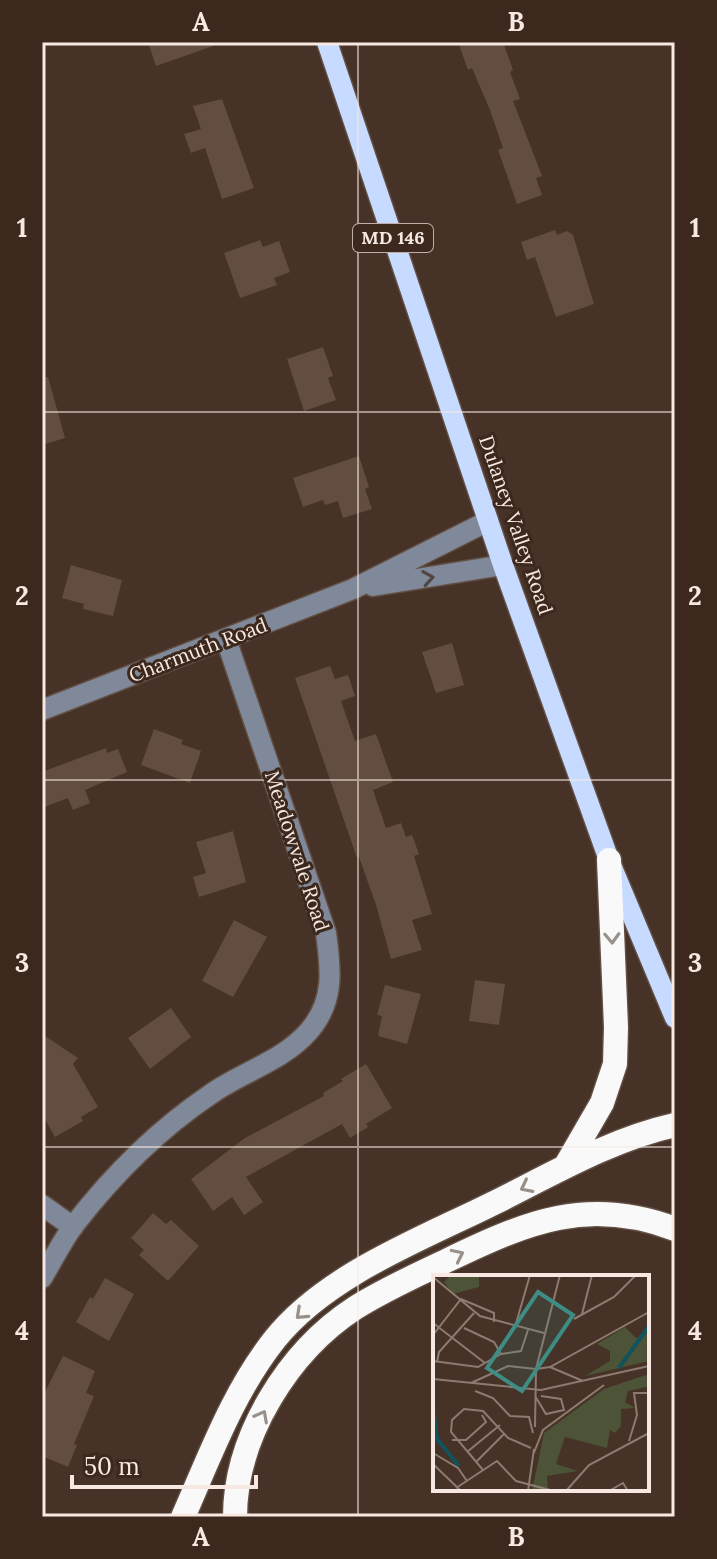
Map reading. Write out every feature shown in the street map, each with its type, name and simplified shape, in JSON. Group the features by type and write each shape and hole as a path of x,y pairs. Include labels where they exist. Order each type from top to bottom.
{"highway":[{"path":"565,1167 602,1103 615,1064 609,860"},
{"path":"183,1517 231,1408 253,1369 277,1336 308,1307 341,1281 384,1257 565,1167 628,1138 675,1125"},
{"path":"235,1517 243,1464 258,1422 299,1357 354,1309 392,1287 512,1229 553,1217 583,1214 618,1216 651,1220 675,1229"}],"main road":[{"name":"Dulaney Valley Road","path":"327,42 503,565 609,860 675,1018"}],"street":[{"name":"Charmuth Road","path":"42,710 353,589 488,521"},
{"name":"Charmuth Road","path":"353,589 503,565"},
{"name":"Meadowvale Road","path":"42,1278 73,1227 162,1131 212,1093 280,1056 309,1031 324,1008 332,976 326,933 226,639"},
{"path":"42,1205 73,1227"}],"building":[{"path":"148,42 216,42 216,45 156,66"},
{"path":"458,42 503,42 520,99 513,101 542,176 536,178 542,195 517,204 498,150 503,148 490,110 472,68 468,70"},
{"path":"222,99 254,188 222,199 205,148 191,153 184,134 201,129 193,106"},
{"path":"555,230 557,235 567,231 573,235 594,304 556,317 535,257 527,260 521,242"},
{"path":"260,240 263,247 279,241 290,272 274,278 277,285 240,298 224,253"},
{"path":"323,347 333,376 328,378 336,400 304,411 287,359"},
{"path":"48,377 65,438 42,445 42,378"},
{"path":"359,456 372,509 343,518 338,501 325,505 323,500 303,507 293,478"},
{"path":"71,565 122,580 113,616 83,609 84,604 62,598"},
{"path":"452,643 464,685 436,693 422,652"},
{"path":"330,666 335,679 348,675 355,696 341,701 355,741 376,734 393,782 373,790 386,828 401,823 406,837 412,835 419,854 414,856 432,914 412,920 422,950 391,959 376,905 295,678"},
{"path":"154,729 201,751 190,783 141,765"},
{"path":"106,748 107,753 118,749 127,772 85,790 90,803 73,810 68,798 42,808 42,772"},
{"path":"233,831 246,882 199,897 193,877 206,873 196,842"},
{"path":"234,920 267,937 233,997 202,981"},
{"path":"475,980 505,984 499,1025 469,1021"},
{"path":"385,985 421,994 407,1044 378,1036 382,1016 377,1015"},
{"path":"171,1008 191,1037 150,1069 128,1038"},
{"path":"42,1034 78,1058 73,1064 98,1107 81,1117 83,1121 55,1137 42,1114"},
{"path":"366,1064 392,1108 350,1138 342,1124 246,1177 263,1202 244,1215 232,1197 213,1211 191,1179 245,1138 324,1096 323,1093 343,1081 341,1079"},
{"path":"153,1213 166,1224 171,1220 199,1246 168,1281 139,1255 144,1250 131,1238"},
{"path":"105,1278 134,1294 109,1341 76,1322"},
{"path":"63,1356 95,1371 86,1393 94,1396 68,1467 42,1456 42,1398"}]}
